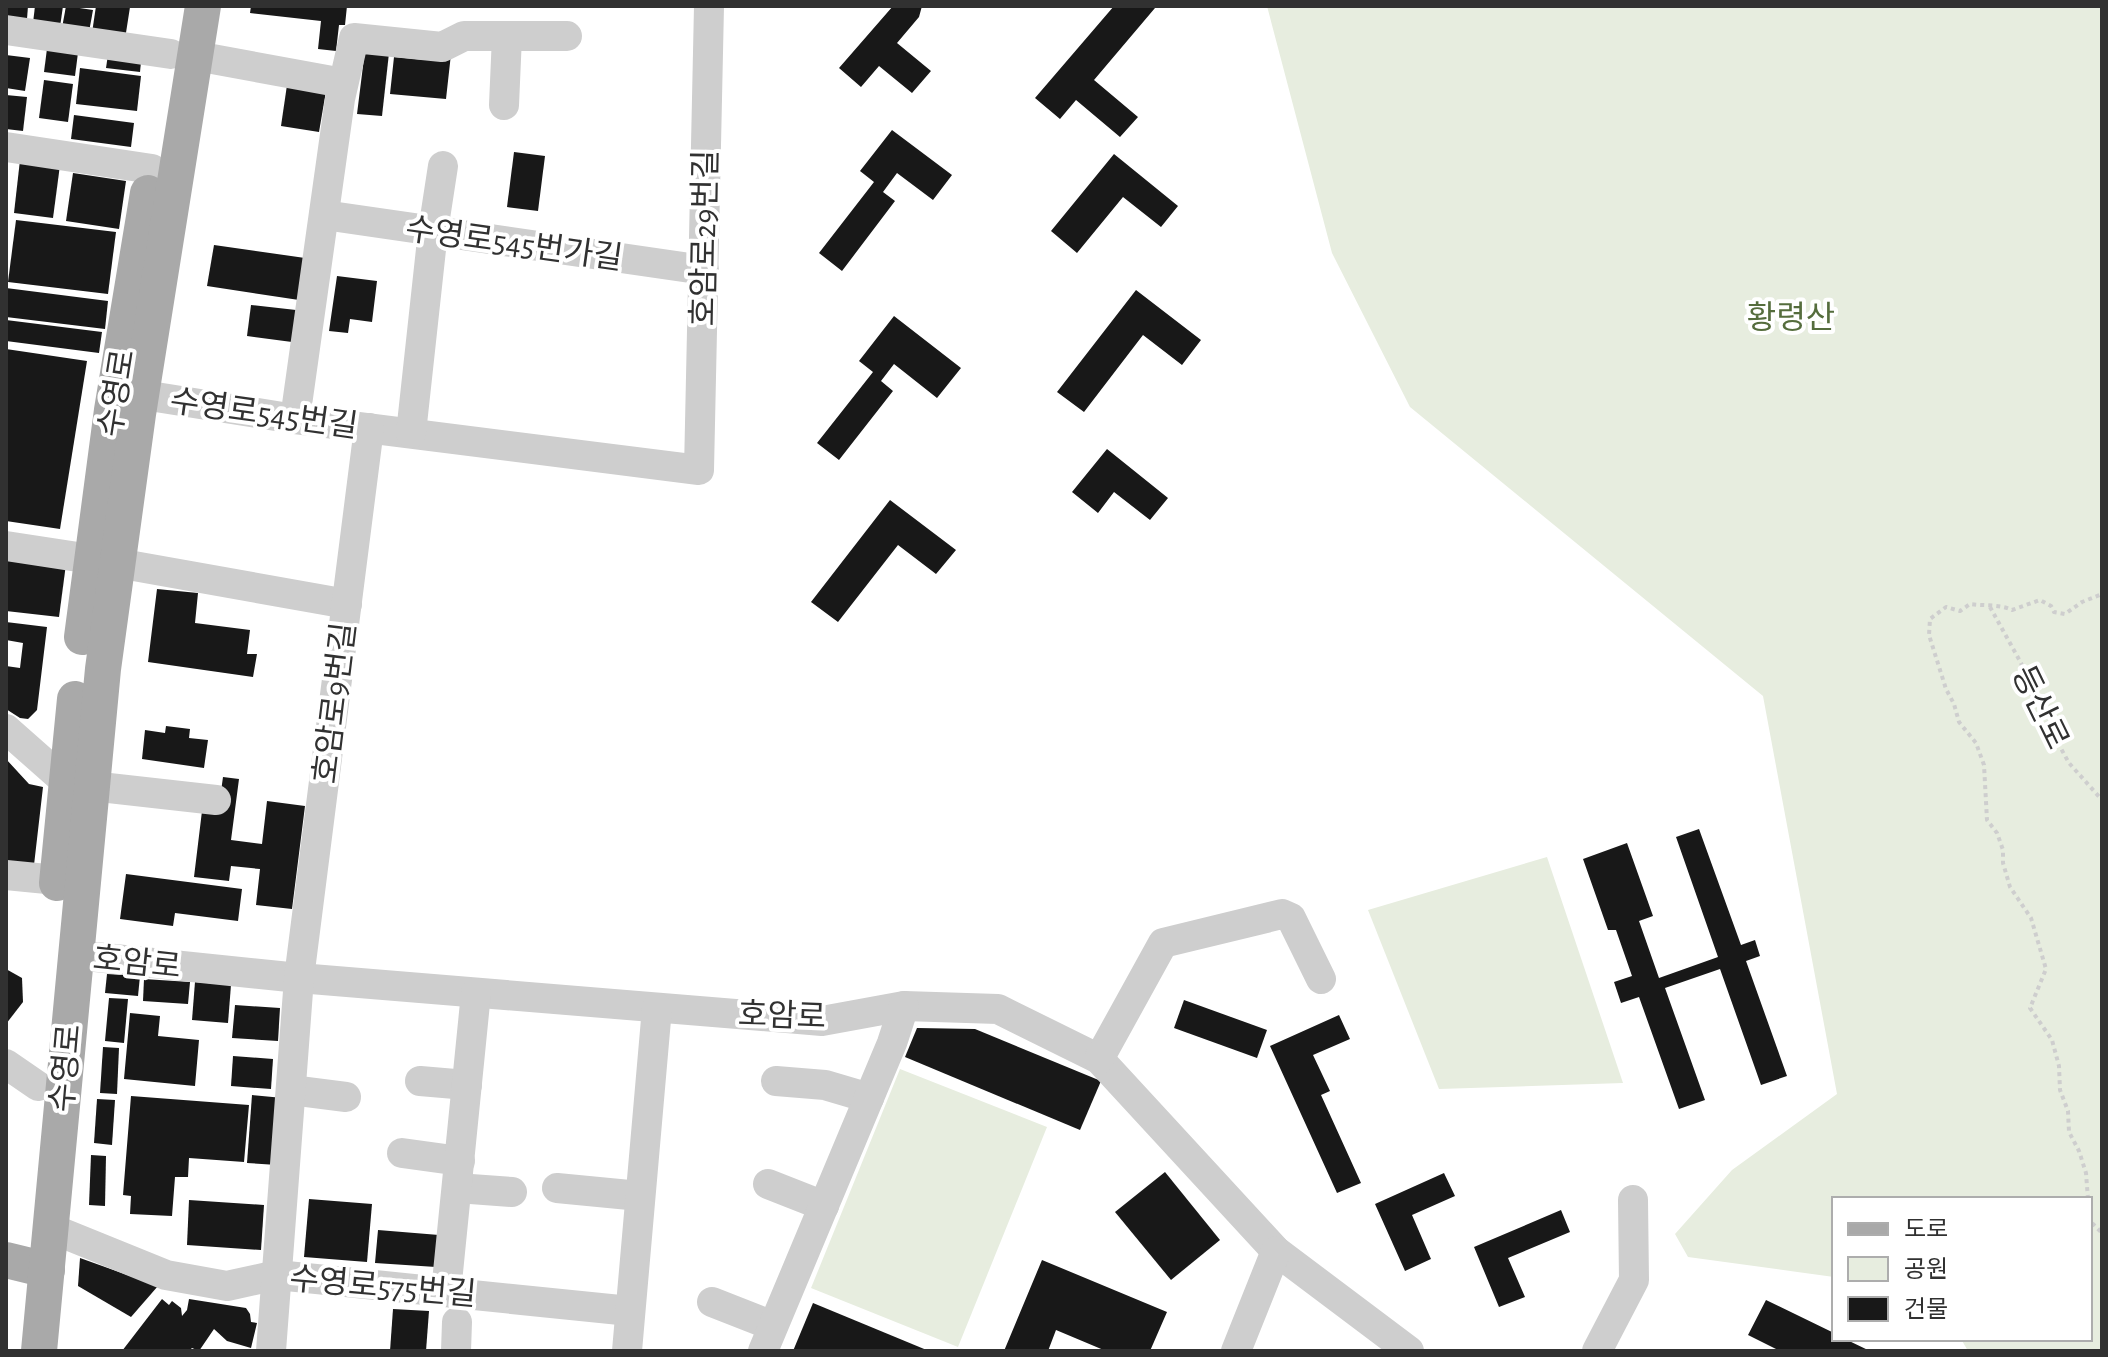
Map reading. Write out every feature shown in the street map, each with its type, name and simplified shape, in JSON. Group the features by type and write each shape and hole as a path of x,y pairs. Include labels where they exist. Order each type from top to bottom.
{"main road":[{"name":"수영로","path":"16,1351 26,1265 38,1086 57,880 78,784 104,561 183,55 178,6"},
{"name":"수영로","path":"129,393 152,169 183,55 203,6"},
{"name":"수영로","path":"39,1351 26,1265 50,1228 76,955 78,784"}],"street":[{"name":"호암로29번길","path":"699,470 709,6"},
{"path":"6,30 183,55 343,83"},
{"path":"295,419 343,83 354,38 442,47 464,36 567,36"},
{"path":"504,105 507,36"},
{"path":"6,147 152,169"},
{"path":"411,433 443,166"},
{"name":"수영로545번가길","path":"324,215 704,270"},
{"name":"수영로545번길","path":"129,393 295,419 699,470"},
{"name":"호암로9번길","path":"271,1351 299,978 369,428"},
{"path":"6,546 347,604"},
{"path":"6,729 78,784 216,800"},
{"path":"6,875 57,880"},
{"path":"1099,1059 1163,943 1282,914 1291,918 1321,979"},
{"name":"호암로","path":"76,955 299,978 822,1021 904,1006 998,1009 1099,1059 1276,1251 1409,1351"},
{"path":"446,1292 476,993"},
{"path":"712,1302 768,1339 904,1006"},
{"path":"627,1351 657,1008"},
{"path":"6,1064 38,1086"},
{"path":"420,1081 467,1085"},
{"path":"776,1081 825,1085 869,1098"},
{"path":"291,1090 346,1097"},
{"path":"402,1153 512,1192"},
{"path":"768,1184 824,1206"},
{"path":"557,1188 640,1196"},
{"path":"1597,1351 1634,1280 1633,1200"},
{"name":"수영로575번길","path":"50,1228 166,1275 227,1286 277,1275 630,1311"},
{"path":"1236,1351 1276,1251"}],"path":[{"path":"2088,1197 2083,1162 2069,1132 2068,1111 2060,1090 2059,1066 2052,1040 2030,1008 2046,969 2031,918 2010,887 1997,833 1987,820 1984,765 1976,743 1959,722 1929,635 1930,619 1946,607 1960,611 1970,604 2004,606 2012,610 2040,600 2051,606 2054,612 2065,614 2082,602 2102,594"},
{"name":"등산로","path":"1990,607 2021,663 2033,698 2069,763 2102,800"}],"green space":[{"name":"황령산","path":"1267,6 2102,6 2102,1351 1968,1351 1962,1341 2092,1341 2092,1197 1832,1197 1832,1277 1688,1257 1675,1234 1732,1170 1837,1094 1763,696 1410,407 1332,253"},
{"path":"1547,857 1623,1083 1439,1089 1368,910"},
{"path":"900,1069 1047,1127 958,1347 811,1288"}],"building":[{"path":"6,6 28,6 27,19 6,17"},
{"path":"35,6 63,6 60,27 33,23"},
{"path":"66,6 93,10 89,32 62,28"},
{"path":"96,6 130,7 125,39 92,33"},
{"path":"251,6 347,6 345,25 339,25 336,51 318,49 321,21 250,13"},
{"path":"893,6 922,6 919,17 897,43 931,71 912,93 879,66 861,87 839,68"},
{"path":"1114,6 1155,8 1094,80 1138,117 1120,137 1076,100 1060,119 1035,98"},
{"path":"48,41 79,45 75,76 44,72"},
{"path":"109,48 142,52 140,72 106,68"},
{"path":"365,50 389,53 382,116 357,114"},
{"path":"425,51 451,54 446,99 390,94 394,57 425,60"},
{"path":"6,55 30,58 25,91 6,88"},
{"path":"80,68 141,76 137,111 76,104"},
{"path":"44,80 73,84 68,122 39,118"},
{"path":"287,85 326,91 319,132 281,126"},
{"path":"6,95 27,97 23,131 6,129"},
{"path":"74,115 134,123 131,147 71,139"},
{"path":"892,130 952,175 933,200 897,173 883,192 895,201 842,271 819,253 874,182 860,171"},
{"path":"514,152 545,156 538,211 507,207"},
{"path":"1114,154 1178,206 1161,227 1123,197 1077,253 1051,231"},
{"path":"20,160 60,165 53,218 14,213"},
{"path":"73,173 126,181 119,229 66,221"},
{"path":"16,220 116,232 108,294 8,282"},
{"path":"214,245 305,258 299,300 207,286"},
{"path":"337,276 377,281 372,322 350,319 348,333 329,331"},
{"path":"6,288 108,301 105,329 6,317"},
{"path":"1136,290 1201,340 1182,365 1143,335 1084,412 1057,392"},
{"path":"251,305 296,310 292,342 247,336"},
{"path":"894,316 961,368 937,398 894,364 881,381 893,391 839,460 817,443 873,372 859,361"},
{"path":"6,320 102,332 99,353 6,341"},
{"path":"6,349 87,361 60,529 6,521"},
{"path":"1107,449 1168,498 1150,520 1114,492 1098,513 1072,492"},
{"path":"890,500 956,550 936,574 898,545 838,622 811,602"},
{"path":"6,557 66,564 59,617 6,611"},
{"path":"157,589 198,593 195,623 250,630 247,654 257,654 253,677 148,662"},
{"path":"6,622 47,627 37,710 28,719 20,718 6,709 6,666 20,668 23,643 6,640"},
{"path":"166,726 190,729 189,738 208,740 204,768 142,759 145,730 165,733"},
{"path":"6,759 29,784 43,787 34,865 6,862"},
{"path":"223,777 239,779 231,840 262,844 267,801 305,806 292,909 256,905 260,869 231,866 229,881 194,877 202,811 218,813"},
{"path":"1699,829 1741,945 1755,940 1760,956 1746,961 1787,1076 1761,1085 1720,969 1665,988 1705,1100 1679,1109 1639,997 1621,1003 1614,982 1632,976 1616,930 1608,930 1583,859 1627,843 1653,916 1639,921 1659,978 1718,957 1676,837"},
{"path":"126,874 242,889 238,921 175,913 173,926 120,919"},
{"path":"6,969 22,978 23,1002 6,1024"},
{"path":"107,974 140,976 138,996 105,993"},
{"path":"144,979 190,982 188,1004 143,1001"},
{"path":"195,982 231,985 228,1023 192,1020"},
{"path":"109,998 128,999 124,1043 105,1041"},
{"path":"1184,1000 1267,1030 1257,1058 1174,1028"},
{"path":"235,1005 280,1008 278,1041 232,1038"},
{"path":"130,1013 160,1016 158,1036 199,1040 195,1086 124,1079"},
{"path":"1339,1015 1350,1039 1313,1055 1330,1091 1321,1095 1361,1183 1337,1193 1270,1046"},
{"path":"917,1028 975,1029 1101,1081 1080,1130 905,1057"},
{"path":"103,1047 119,1048 117,1094 100,1093"},
{"path":"233,1056 273,1059 271,1089 231,1086"},
{"path":"252,1095 283,1098 277,1165 247,1163"},
{"path":"131,1096 249,1105 244,1162 189,1158 188,1177 175,1177 172,1216 130,1214 131,1196 123,1195"},
{"path":"97,1099 115,1100 112,1145 94,1143"},
{"path":"91,1155 106,1156 105,1206 89,1205"},
{"path":"1165,1172 1220,1240 1171,1280 1115,1212"},
{"path":"1444,1173 1455,1196 1412,1215 1431,1259 1405,1271 1375,1204"},
{"path":"309,1199 372,1204 367,1262 304,1257"},
{"path":"189,1200 264,1205 261,1250 187,1245"},
{"path":"1561,1210 1570,1232 1508,1258 1525,1297 1499,1307 1474,1247"},
{"path":"378,1230 439,1235 436,1267 375,1263"},
{"path":"80,1258 158,1286 131,1317 78,1286"},
{"path":"1042,1260 1167,1312 1150,1351 1106,1351 1056,1330 1048,1351 1004,1351"},
{"path":"162,1299 169,1305 172,1301 181,1308 182,1316 189,1299 246,1308 251,1322 257,1323 251,1348 227,1341 214,1329 199,1351 192,1348 189,1351 122,1351"},
{"path":"1766,1300 1832,1332 1832,1341 1849,1341 1870,1351 1780,1351 1748,1335"},
{"path":"813,1303 929,1351 793,1351"},
{"path":"393,1309 429,1311 426,1351 390,1351"}]}
